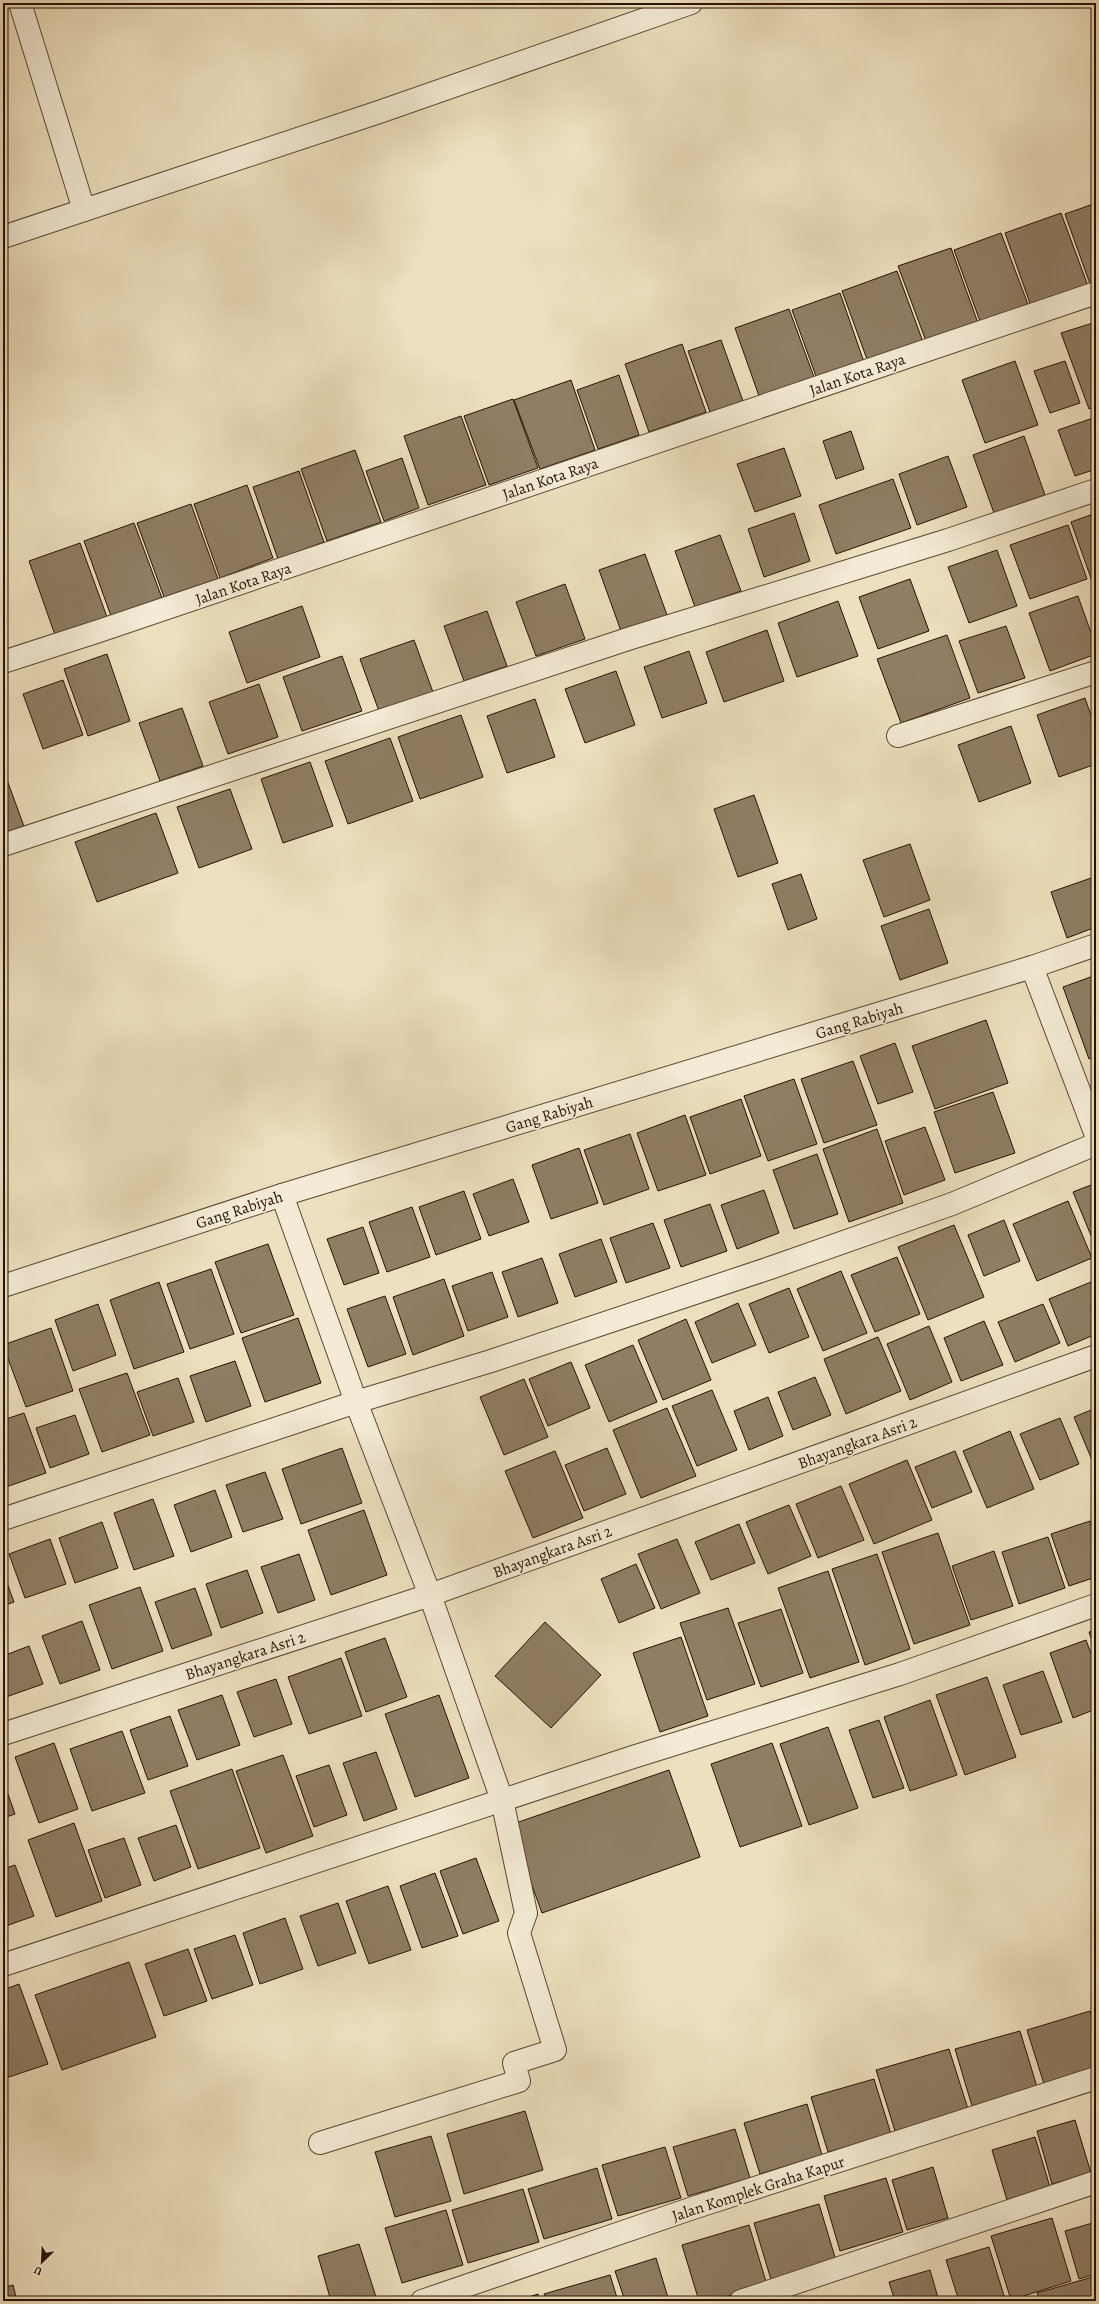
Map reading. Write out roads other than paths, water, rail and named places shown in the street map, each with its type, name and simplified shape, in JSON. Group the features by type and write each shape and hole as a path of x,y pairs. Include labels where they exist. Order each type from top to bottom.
{"street":[{"path":"20,3 84,210"},
{"path":"3,237 382,111 691,3"},
{"name":"Jalan Kota Raya","path":"3,662 99,631 1096,293"},
{"path":"3,845 630,638 940,542 1096,490"},
{"path":"898,736 1096,672"},
{"name":"Gang Rabiyah","path":"3,1286 282,1195 1032,968 1096,945"},
{"path":"1032,968 1096,1135"},
{"path":"3,1519 356,1402 491,1361 777,1265 952,1204 1096,1144"},
{"path":"282,1195 356,1402 430,1595 502,1800 526,1913 519,1933 555,2050 514,2064 519,2081 320,2143"},
{"name":"Bhayangkara Asri 2","path":"3,1734 430,1595 1096,1356"},
{"path":"3,1965 633,1757 900,1674 1096,1605"},
{"name":"Jalan Komplek Graha Kapur","path":"422,2301 693,2208 1096,2078"},
{"path":"741,2301 1096,2182"}]}
